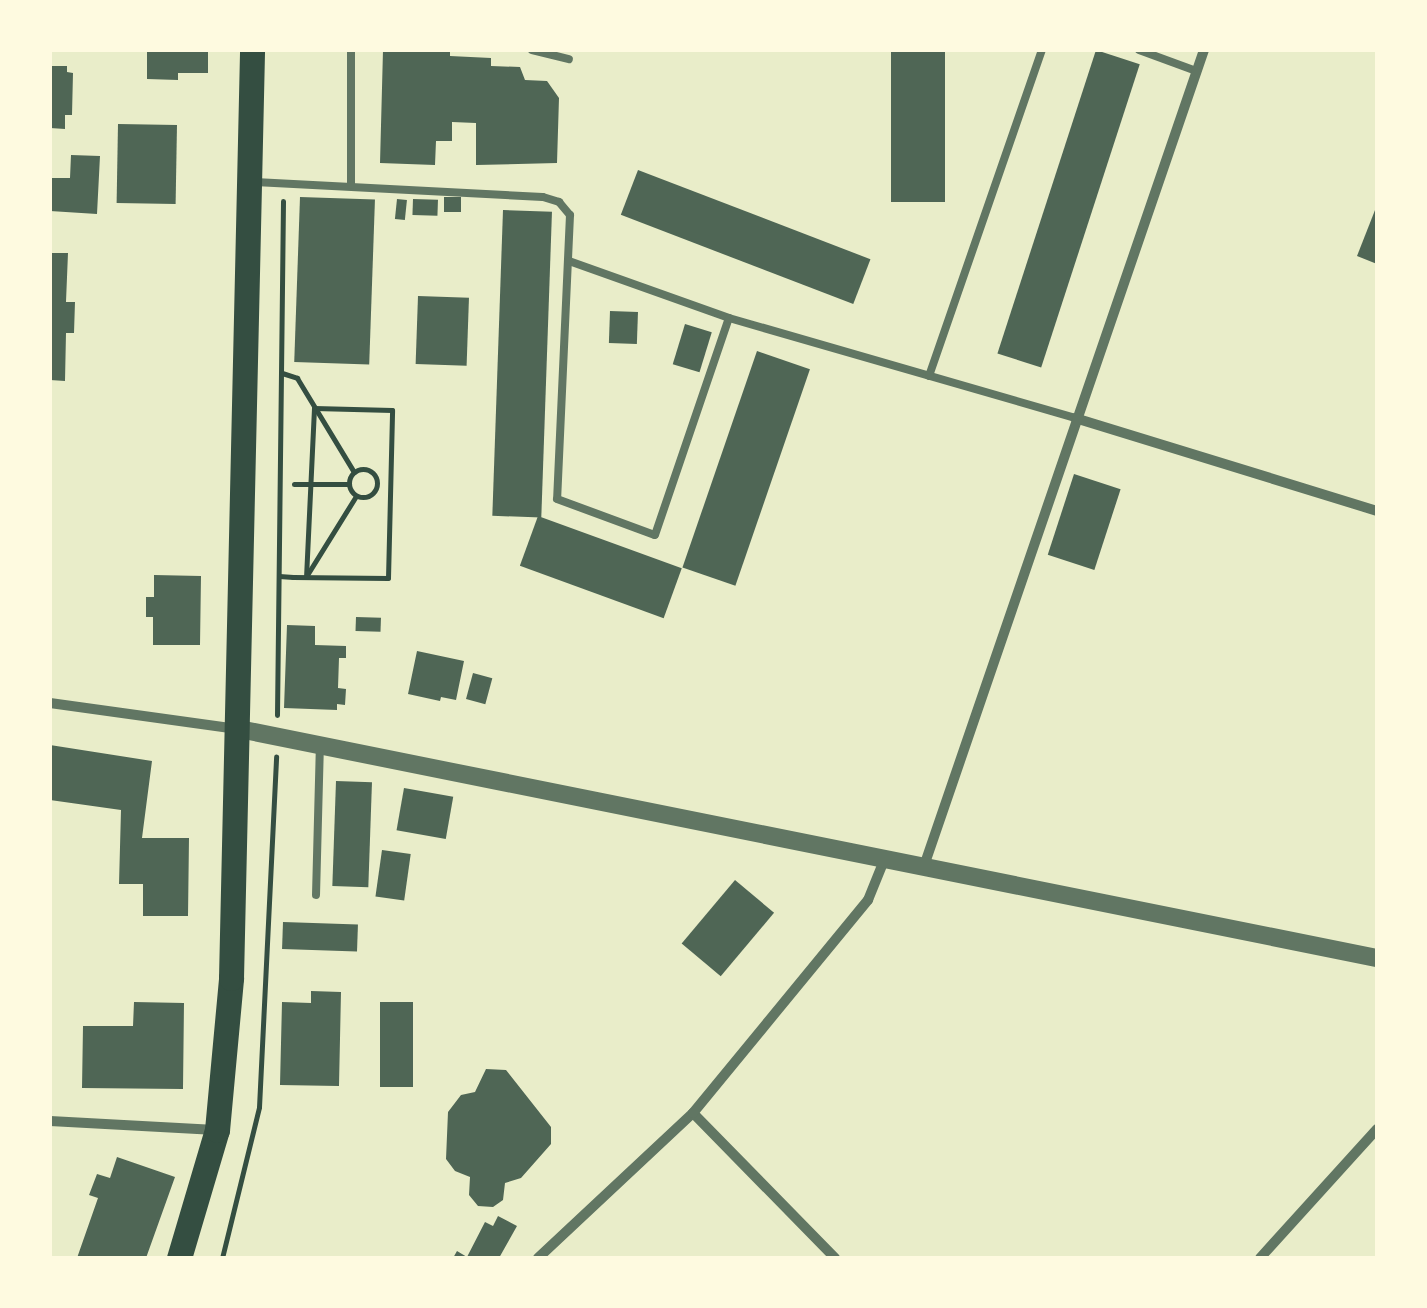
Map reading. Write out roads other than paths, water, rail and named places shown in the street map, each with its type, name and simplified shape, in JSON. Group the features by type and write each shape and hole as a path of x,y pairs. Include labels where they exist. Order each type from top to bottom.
{"main road":[{"path":"179,1258 217,1130 230,978 239,729 252,50"}],"street":[{"path":"924,866 1204,50"},
{"path":"1075,418 1377,511"},
{"path":"50,703 239,729 1377,958"},
{"path":"538,1258 692,1113 868,900 885,858"},
{"path":"692,1113 835,1258"},
{"path":"50,1121 217,1130"},
{"path":"1260,1258 1377,1130"}],"lane":[{"path":"350,185 351,50"},
{"path":"532,50 569,59"},
{"path":"928,376 1042,50"},
{"path":"1139,50 1196,71"},
{"path":"251,182 543,197 559,202 570,215 557,499 655,535 729,318"},
{"path":"569,261 729,318 1075,418"},
{"path":"316,895 320,746"}]}
